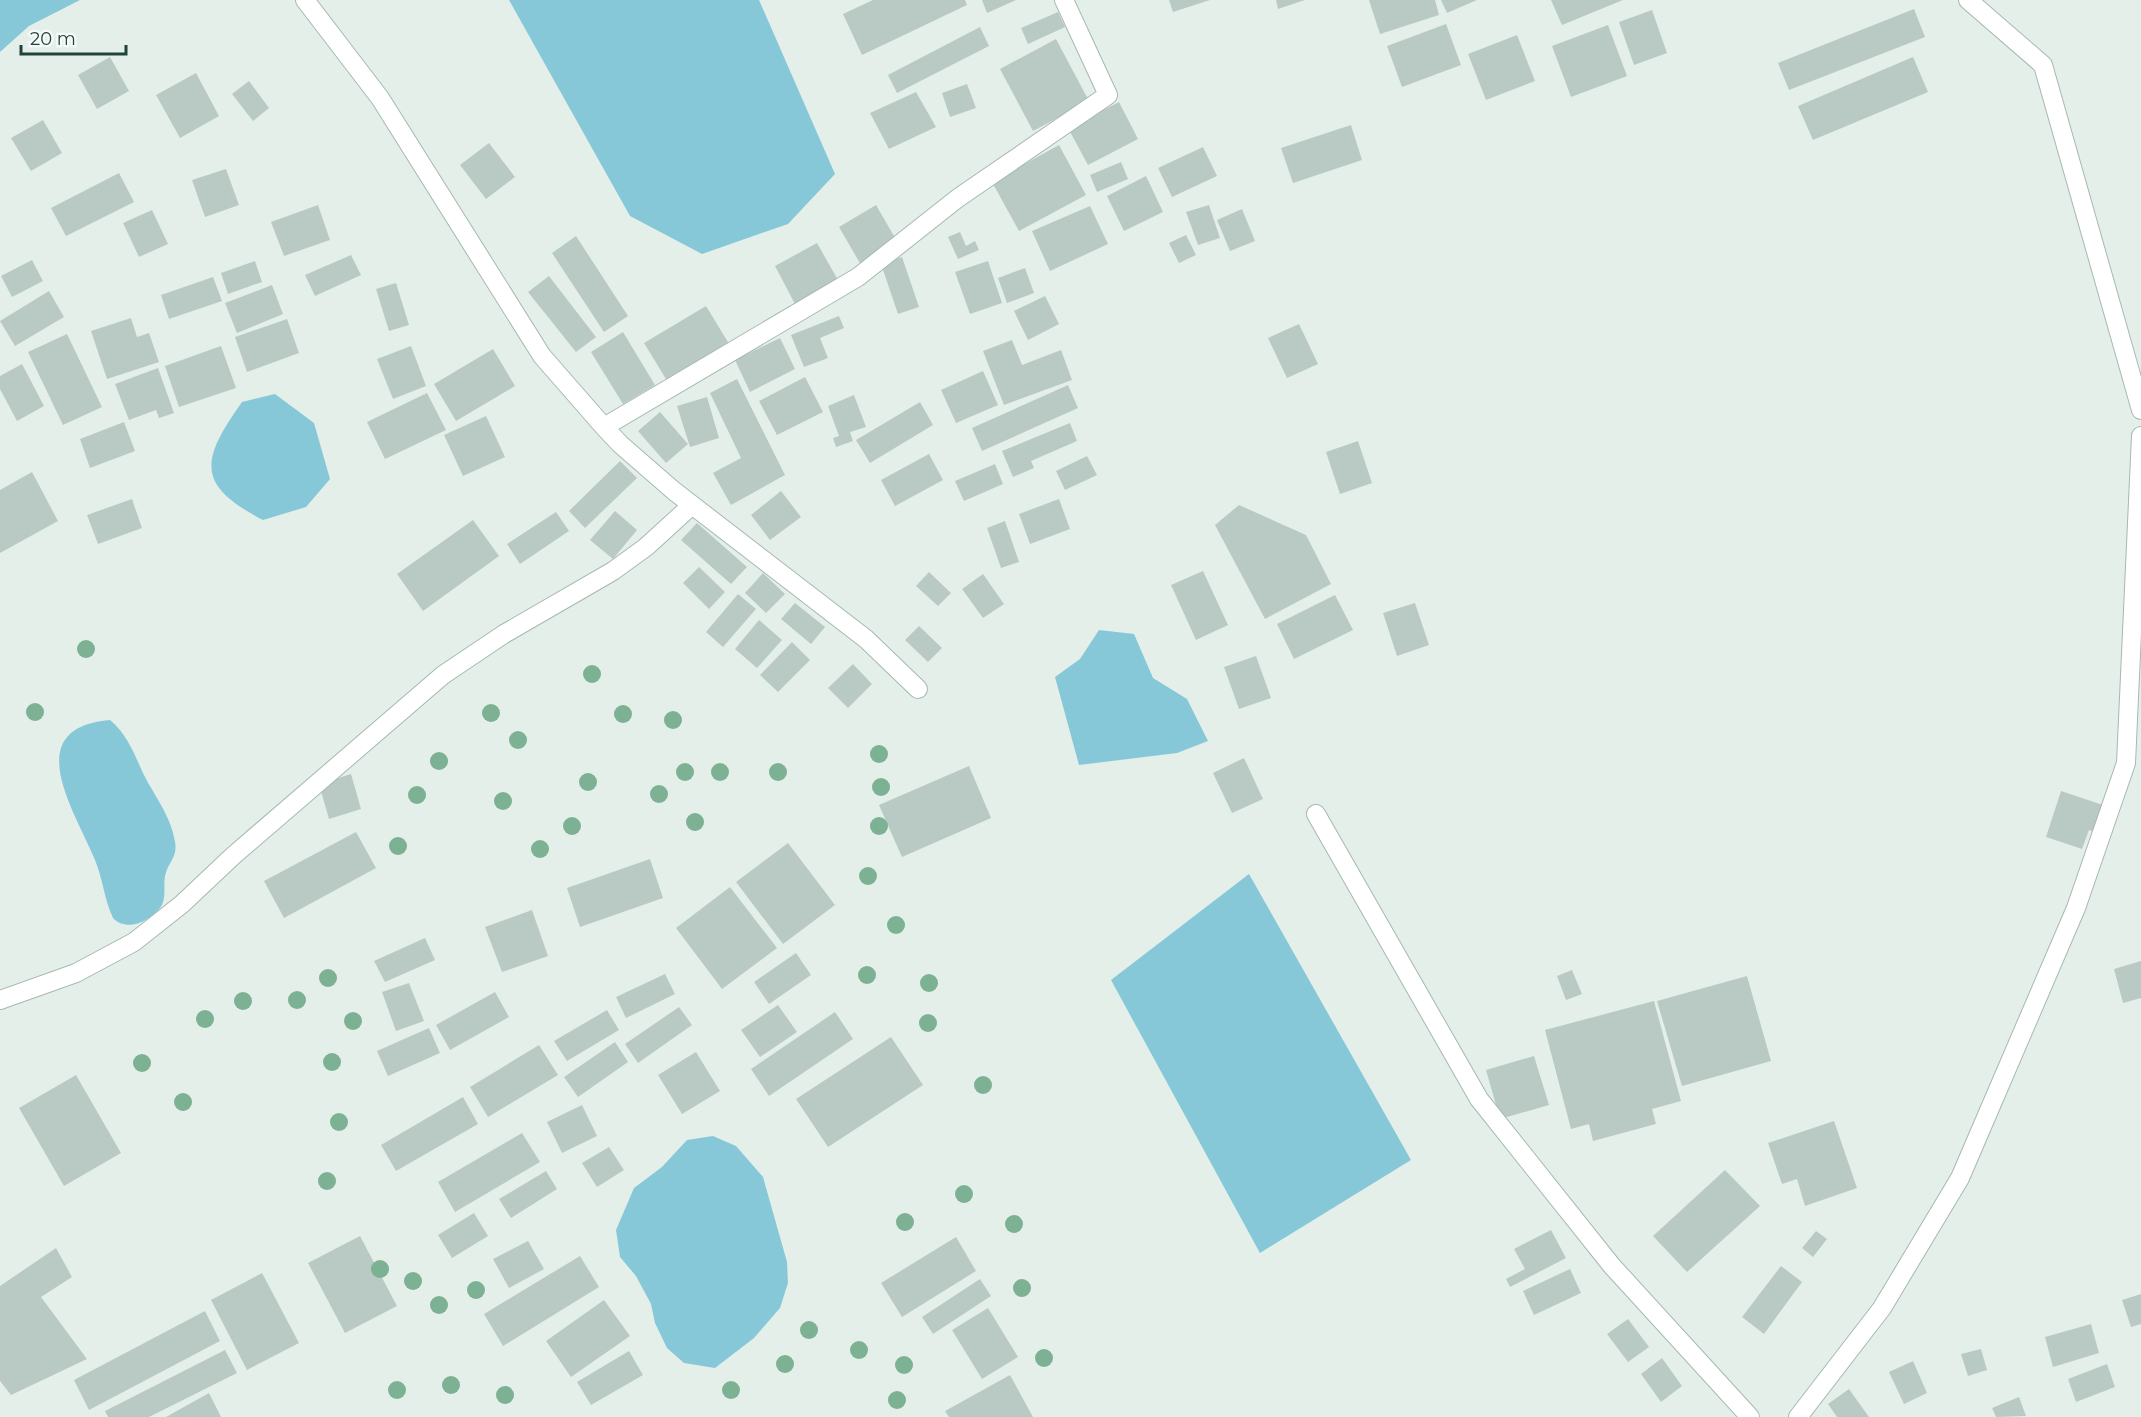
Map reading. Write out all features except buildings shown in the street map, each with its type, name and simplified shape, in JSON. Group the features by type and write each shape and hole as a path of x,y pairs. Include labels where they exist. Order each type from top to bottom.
{"street":[{"path":"305,0 380,98 542,356 604,427 620,444 692,505 866,639 918,689"},
{"path":"604,427 858,277 958,198 1108,95 1064,0"},
{"path":"1968,0 2043,65 2141,410"},
{"path":"1798,1417 1882,1308 1960,1178 2076,909 2127,763 2141,436"},
{"path":"0,1000 76,973 134,942 182,903 443,675 504,634 613,571 646,547 692,505"},
{"path":"1316,814 1479,1099 1612,1266 1750,1417"}],"water":[{"path":"0,0 80,0 29,26 0,52"},
{"path":"509,0 759,0 835,174 788,224 702,254 630,216"},
{"path":"275,394 314,423 330,479 306,507 263,520 225,495 216,483 212,470 213,456 218,440 242,402"},
{"path":"1099,630 1134,634 1153,678 1187,699 1208,741 1177,753 1079,765 1055,677 1080,659"},
{"path":"110,720 126,738 134,752 170,824 176,847 165,876 164,897 160,908 144,921 131,925 118,922 113,918 98,867 60,775 60,755 66,738 82,726"},
{"path":"1249,874 1411,1160 1260,1253 1111,980"},
{"path":"713,1136 736,1146 763,1177 787,1262 788,1283 780,1308 754,1338 715,1368 684,1363 667,1348 655,1323 651,1304 636,1276 620,1257 616,1230 634,1188 662,1167 687,1140"}]}
